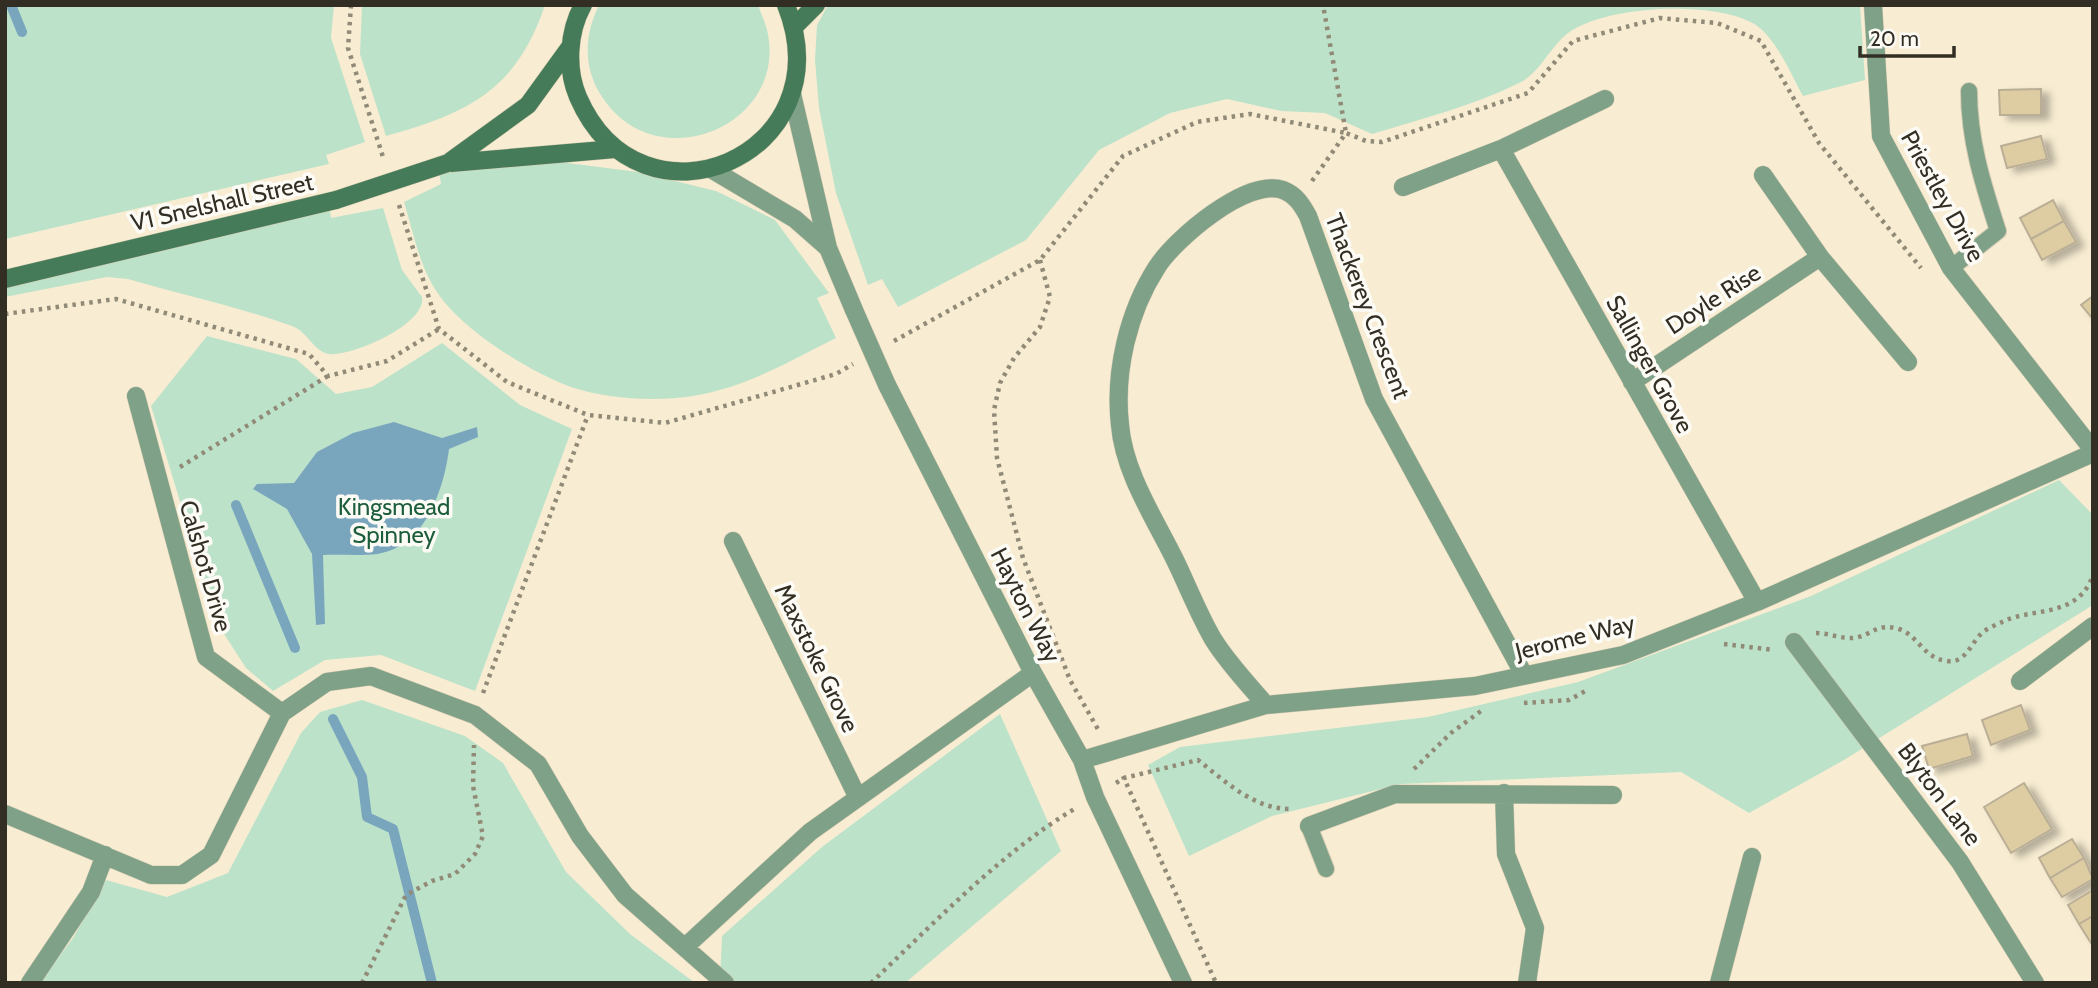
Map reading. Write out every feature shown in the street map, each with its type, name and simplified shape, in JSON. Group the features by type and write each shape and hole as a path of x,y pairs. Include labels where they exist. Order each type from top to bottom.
{"street":[{"path":"583,5 570,47 573,85 588,121 615,149 644,165 677,172 711,169 746,154 774,128 792,94 798,50 786,5"},
{"path":"794,27 816,5"},
{"name":"Priestley Drive","path":"1874,5 1881,136 1951,268 2093,451"},
{"name":"V1 Snelshall Street","path":"448,163 528,105 570,47"},
{"name":"Hayton Way","path":"792,94 828,248 854,310 887,385 1033,673 1082,760 1095,797 1183,983"},
{"path":"1404,187 1501,149 1605,99"},
{"name":"V1 Snelshall Street","path":"5,279 336,200 448,163 615,149"},
{"name":"Sallinger Grove","path":"1501,149 1756,602"},
{"name":"Hayton Way","path":"711,169 795,219 828,248"},
{"path":"1763,175 1820,257 1908,362"},
{"name":"Thackerey Crescent","path":"1266,705 1213,639 1128,464 1119,426 1119,384 1123,351 1139,304 1157,267 1193,226 1232,201 1262,190 1282,189 1299,200 1308,216 1374,399 1524,675"},
{"name":"Doyle Rise","path":"1632,382 1820,257"},
{"name":"Calshot Drive","path":"136,396 206,657 282,713"},
{"name":"Jerome Way","path":"1082,760 1109,749 1266,705 1475,686 1623,655 1756,602 2093,451"},
{"name":"Maxstoke Grove","path":"733,541 858,797"},
{"path":"2020,681 2093,626"},
{"name":"Blyton Lane","path":"1794,642 1960,862 2035,983"},
{"path":"685,947 810,832 1033,673"},
{"path":"5,814 150,875 183,875 211,855 282,713 327,682 371,676 475,715 538,764 580,836 625,895 725,983"},
{"path":"1309,826 1395,793 1613,795"},
{"path":"1504,793 1506,854 1535,928 1527,983"},
{"path":"30,983 91,892 105,855"},
{"path":"1719,983 1752,857"}],"lane":[{"path":"1951,268 1998,230 1977,164 1969,124 1969,91"},
{"path":"1309,826 1326,869"}],"path":[{"path":"351,5 348,48 385,163"},
{"path":"1299,200 1346,133 1323,5"},
{"path":"884,347 1040,260 1123,156 1197,122 1250,114 1346,133"},
{"path":"398,202 439,330 507,382 588,415 665,423 836,374 860,360"},
{"path":"1040,260 1050,297 1040,327 1014,358 1000,383 994,410 997,458 1023,558 1070,680 1124,778 1216,983"},
{"path":"5,314 116,299 309,354 328,376"},
{"path":"157,481 328,376 387,362 439,330"},
{"path":"362,983 406,895 432,881 455,874 475,854 483,836 473,786 475,715 588,415"},
{"path":"1719,645 1729,643 1772,651 1794,642 1806,633 1832,633 1853,638 1880,626 1902,629 1930,656 1950,662 1963,657 1983,632 2007,619 2041,615 2068,604 2089,585 2093,575"},
{"path":"1518,703 1569,701 1591,688"},
{"path":"1411,771 1451,733 1480,712 1489,709"},
{"path":"871,983 1036,836 1124,778 1198,761 1233,788 1272,809 1298,809"}],"green space":[{"path":"5,5 334,5 331,38 365,142 326,155 329,164 5,239"},
{"path":"362,5 545,5 519,59 504,78 485,94 441,118 386,136 360,54"},
{"path":"599,5 758,5 767,30 769,64 758,93 738,116 712,132 682,138 651,134 622,119 599,92 590,71 589,38"},
{"path":"828,5 1860,5 1865,80 1803,96 1777,48 1756,25 1716,12 1664,9 1636,11 1589,22 1564,37 1533,73 1519,83 1465,105 1372,134 1325,113 1281,111 1227,99 1170,113 1099,150 1026,240 898,307 882,279 868,285 836,193 819,108 815,60 817,25"},
{"path":"560,162 638,172 716,191 775,220 829,293 817,298 836,338 731,387 693,396 663,399 600,394 571,387 536,371 497,348 462,320 437,292 421,260 404,202 441,184 439,172"},
{"path":"329,205 331,218 383,208 402,270 422,297 420,307 413,318 401,328 370,344 340,354 323,352 292,326 128,279 107,277 5,297 5,282"},
{"name":"Kingsmead Spinney","path":"207,336 296,359 336,394 372,387 442,343 520,405 572,429 475,691 381,655 325,660 273,691 246,668 217,623 151,406"},
{"path":"2059,480 2093,515 2093,605 1844,760 1749,813 1681,772 1401,784 1272,816 1189,856 1148,765 1180,747 1428,717 1578,682 1811,596"},
{"path":"362,700 465,736 503,763 566,872 630,934 695,983 39,983 73,938 106,880 167,897 228,873 301,733 320,712"},
{"path":"1000,714 1061,851 905,983 725,983 720,979 722,936 822,847"}],"water":[{"path":"394,422 442,438 477,427 478,437 449,449 437,498 420,528 408,540 394,549 377,554 323,555 325,624 316,625 312,554 287,509 253,489 257,484 294,483 317,452 353,433"}],"building":[{"path":"2041,89 2041,115 2000,115 1999,90"},
{"path":"2041,136 2047,159 2007,168 2001,146"},
{"path":"2053,200 2064,221 2031,239 2020,218"},
{"path":"2064,221 2076,242 2042,260 2031,239"},
{"path":"2093,296 2093,319 2081,305"},
{"path":"2021,705 2030,730 1991,745 1982,720"},
{"path":"1967,734 1973,756 1929,769 1922,746"},
{"path":"2024,783 2052,829 2011,853 1984,807"},
{"path":"2072,839 2084,858 2050,878 2039,858"},
{"path":"2084,858 2093,879 2062,897 2050,878"},
{"path":"2093,890 2093,916 2079,924 2068,905"},
{"path":"2093,916 2093,942 2091,943 2079,924"}],"waterway":[{"path":"11,5 22,32"},
{"path":"236,505 295,648"},
{"path":"333,719 362,777 367,817 393,829 432,983"}]}
